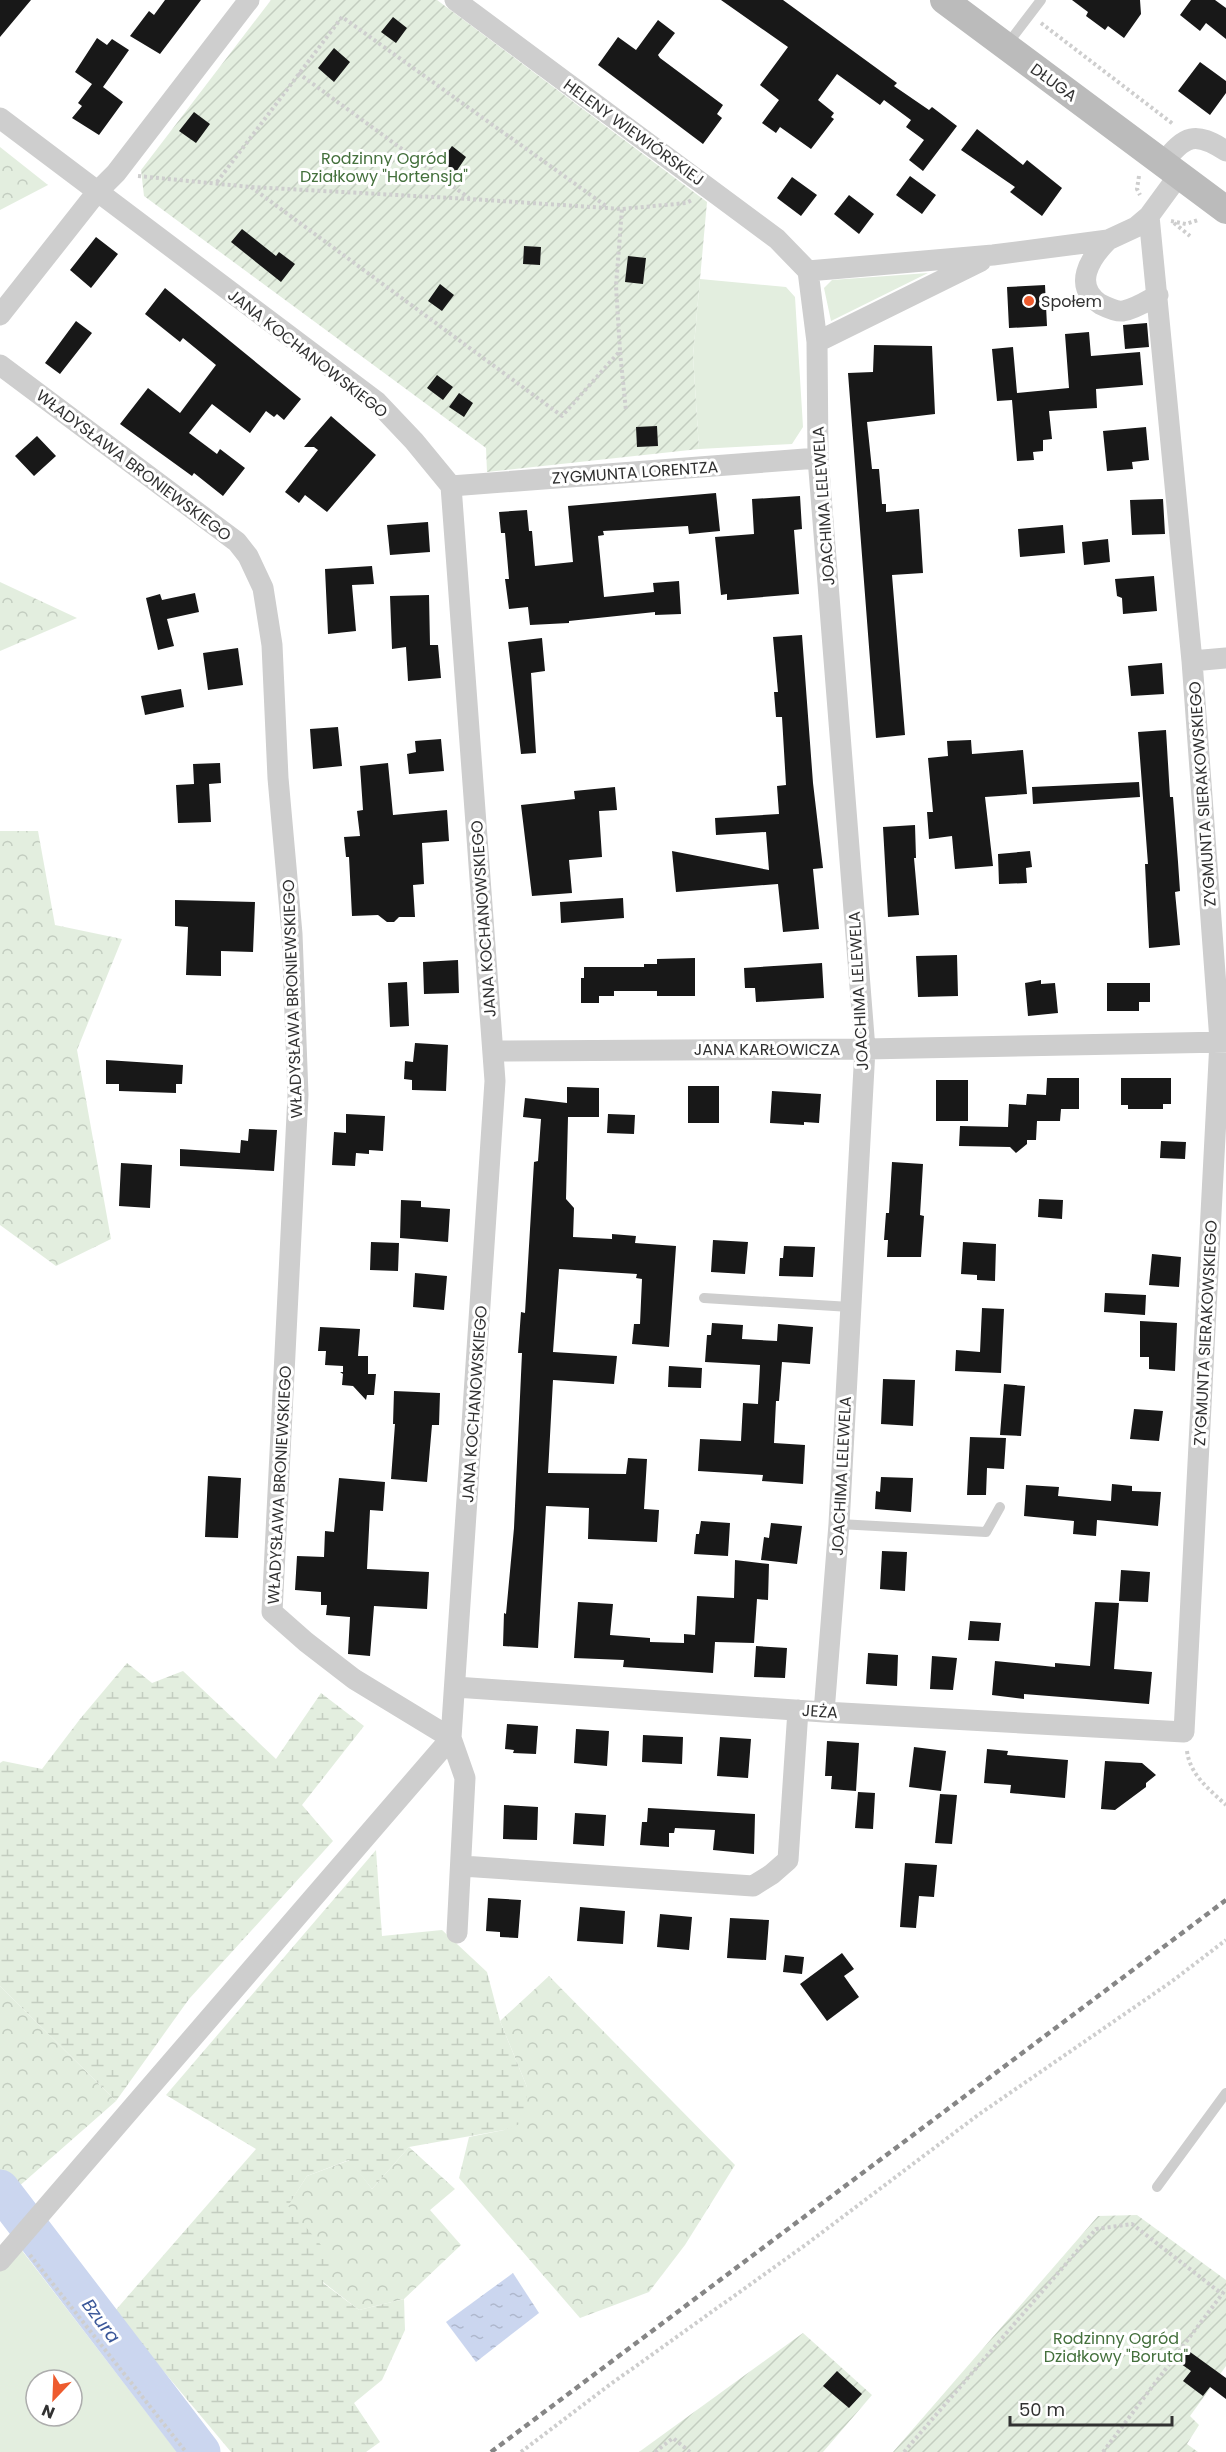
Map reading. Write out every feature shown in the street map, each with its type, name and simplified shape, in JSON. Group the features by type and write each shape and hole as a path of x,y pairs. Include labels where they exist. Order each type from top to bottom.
{"main road":[{"name":"DŁUGA","path":"951,2 1006,47 1226,210"}],"street":[{"path":"0,315 97,192 116,173 249,0"},
{"name":"HELENY WIEWIÓRSKIEJ","path":"455,0 777,239 808,271"},
{"name":"JANA KOCHANOWSKIEGO","path":"0,118 377,402 414,441 451,486 495,1080 451,1738 465,1778 457,1933"},
{"path":"808,271 993,255 1108,240 1136,227 1149,216 1171,169 1179,144 1201,139 1213,142 1226,151"},
{"name":"ZYGMUNTA SIERAKOWSKIEGO","path":"1149,216 1192,661 1223,1042 1185,1732"},
{"path":"1108,240 1086,272 1086,286 1090,297 1120,312 1138,306 1158,295"},
{"path":"817,342 993,255"},
{"name":"JOACHIMA LELEWELA","path":"808,271 817,342 818,458 865,1049 838,1524 824,1712"},
{"name":"WŁADYSŁAWA BRONIEWSKIEGO","path":"0,365 237,542 248,556 263,588 276,689 279,778 292,934 298,1095 272,1612 354,1679 451,1738"},
{"name":"ZYGMUNTA LORENTZA","path":"451,486 818,458"},
{"path":"1192,661 1226,658"},
{"name":"JANA KARŁOWICZA","path":"493,1051 865,1049 1223,1042"},
{"name":"JEŻA","path":"455,1687 824,1712 1185,1732"},
{"path":"462,1866 753,1886 788,1860 798,1710"},
{"path":"0,2261 451,1738"}],"lane":[{"path":"1006,47 1041,0"},
{"path":"704,1298 850,1307"},
{"path":"838,1524 986,1532 1000,1506"},
{"path":"1157,2187 1226,2093"}],"path":[{"path":"1030,14 1183,131 1185,141"},
{"path":"216,183 342,17 607,207"},
{"path":"298,73 470,198"},
{"path":"116,173 251,187 470,198 622,209 686,203 699,196 706,186"},
{"path":"251,187 562,416 620,351"},
{"path":"1135,196 1137,189"},
{"path":"622,209 616,286 626,411"},
{"path":"1174,223 1190,236"},
{"path":"1185,1732 1189,1765 1200,1781 1226,1805"},
{"path":"521,2452 559,2426 608,2386 804,2246 978,2115 1171,1982 1226,1940"},
{"path":"904,2452 1096,2229 1132,2223 1222,2294"},
{"path":"19,2239 186,2452"},
{"path":"1103,2452 1226,2289"},
{"path":"655,2452 673,2438 690,2452"}],"green space":[{"name":"Rodzinny Ogród Działkowy \"Hortensja\"","path":"271,0 437,0 707,202 693,356 699,449 487,472 486,448 144,196 141,170"},
{"path":"0,147 48,185 0,210"},
{"path":"928,273 831,321 824,288 832,280"},
{"path":"700,279 786,287 795,297 803,427 792,444 699,449 693,356"},
{"path":"0,582 77,618 0,651"},
{"path":"0,831 38,831 55,925 122,939 77,1050 111,1239 56,1266 0,1225"},
{"path":"127,1663 152,1683 183,1671 276,1759 321,1693 364,1726 302,1805 333,1841 189,1999 116,2101 0,1986 0,1763 3,1761 42,1769"},
{"path":"376,1850 382,1936 442,1930 487,1972 500,2021 527,2087 525,2122 504,2130 409,2147 372,2189 349,2160 307,2176 288,2206 332,2258 323,2283 359,2310 404,2299 405,2330 382,2380 354,2403 380,2442 366,2452 231,2452 114,2312 256,2149 166,2095"},
{"path":"549,1976 735,2165 685,2245 649,2292 580,2318 459,2178 469,2137 504,2130 527,2087 500,2021"},
{"path":"0,1986 116,2101 0,2203"},
{"path":"409,2147 455,2189 430,2210 461,2245 404,2299 359,2310 323,2282 287,2207 307,2176 350,2160 372,2189"},
{"name":"Rodzinny Ogród Działkowy \"Boruta\"","path":"1137,2215 1226,2280 1226,2366 1190,2416 1199,2425 1187,2444 1198,2452 893,2452 1098,2216"},
{"path":"20,2248 177,2452 0,2452 0,2271"},
{"path":"803,2333 872,2395 823,2452 639,2452"}],"water":[{"path":"513,2273 539,2313 476,2362 446,2322"}],"building":[{"path":"0,0 31,0 0,37"},
{"path":"165,0 201,0 160,54 130,36 149,11 154,15"},
{"path":"721,0 783,0 897,83 894,86 929,110 932,107 957,126 923,171 909,160 924,140 906,127 911,120 884,100 880,105 837,74 818,100 834,113 831,117 834,119 811,149 780,127 776,133 762,123 779,100 760,85 788,47"},
{"path":"1072,0 1140,0 1141,14 1124,38 1108,26 1105,30 1086,16 1088,12"},
{"path":"1191,0 1215,0 1226,8 1226,39 1206,23 1200,31 1180,15"},
{"path":"393,17 407,28 396,43 381,32"},
{"path":"658,20 675,33 658,55 660,58 723,105 717,114 722,118 703,144 598,65 618,37 636,50"},
{"path":"97,38 107,45 112,39 129,50 103,87 123,102 99,135 72,118 82,106 78,103 92,84 75,72"},
{"path":"334,48 350,62 334,82 318,68"},
{"path":"1200,62 1226,81 1226,93 1210,115 1178,91"},
{"path":"194,112 210,124 196,143 179,131"},
{"path":"977,129 1023,165 1027,160 1062,188 1042,216 1010,192 1015,187 961,150"},
{"path":"452,146 466,157 456,172 441,161"},
{"path":"910,176 936,195 922,214 896,195"},
{"path":"792,177 817,195 801,216 777,198"},
{"path":"849,195 874,214 859,234 834,214"},
{"path":"242,229 276,256 279,252 295,264 281,282 231,242"},
{"path":"96,237 118,254 91,288 70,270"},
{"path":"524,246 541,247 540,265 523,264"},
{"path":"628,256 646,258 643,284 625,282"},
{"path":"440,284 454,295 442,311 428,301"},
{"path":"1045,285 1047,326 1009,328 1007,287"},
{"path":"165,288 301,399 284,420 277,414 274,417 266,411 250,433 212,404 189,433 217,454 220,449 245,468 223,496 194,473 192,476 120,424 148,388 180,413 216,365 183,338 180,342 145,314"},
{"path":"76,321 92,333 60,374 45,363"},
{"path":"1147,323 1149,347 1125,349 1123,325"},
{"path":"1089,332 1091,356 1140,352 1143,385 1096,389 1097,408 1049,411 1052,439 1043,440 1043,451 1033,452 1034,460 1017,461 1012,400 997,401 992,349 1013,347 1017,393 1069,388 1065,334"},
{"path":"874,345 932,346 935,414 867,422 872,469 879,469 882,504 886,504 886,512 919,509 923,573 892,575 905,735 876,738 848,373 873,372"},
{"path":"437,375 453,387 443,400 427,388"},
{"path":"459,393 473,403 464,417 449,407"},
{"path":"331,416 376,455 327,512 305,495 299,503 285,492 318,450 314,447 304,447"},
{"path":"657,426 658,446 637,447 636,427"},
{"path":"1146,427 1149,460 1132,462 1133,469 1107,471 1103,431"},
{"path":"37,436 56,456 34,476 15,456"},
{"path":"716,493 720,531 689,534 688,526 603,531 604,535 598,536 604,597 654,592 653,583 679,581 681,614 655,615 655,612 569,621 569,623 530,625 528,607 509,609 505,579 509,579 505,533 501,533 499,512 527,510 529,531 532,531 535,566 573,562 568,506"},
{"path":"800,496 802,529 794,530 799,594 727,600 727,594 721,595 715,537 754,534 752,499"},
{"path":"1163,499 1165,534 1132,535 1130,500"},
{"path":"428,522 430,552 390,555 387,525"},
{"path":"1063,525 1065,553 1020,557 1018,529"},
{"path":"1108,539 1110,562 1084,565 1082,542"},
{"path":"372,566 374,584 352,585 356,631 328,634 325,569"},
{"path":"1154,576 1157,611 1123,614 1122,598 1117,596 1115,579"},
{"path":"195,593 199,612 167,619 174,646 158,650 146,598 160,594 162,600"},
{"path":"429,595 430,645 438,645 441,678 408,681 406,647 392,649 390,596"},
{"path":"802,635 813,783 823,868 813,869 819,929 783,932 778,884 676,892 672,851 769,870 766,832 716,835 715,818 779,814 777,786 786,785 782,717 776,717 774,692 778,692 773,637"},
{"path":"542,638 545,671 531,673 536,753 521,754 508,642"},
{"path":"238,648 243,685 208,690 203,653"},
{"path":"1162,663 1164,694 1131,696 1128,666"},
{"path":"181,689 184,707 145,715 141,696"},
{"path":"338,727 342,766 313,769 310,729"},
{"path":"1166,730 1170,797 1173,797 1180,891 1175,892 1180,945 1149,948 1145,864 1148,864 1138,732"},
{"path":"441,739 444,771 409,774 407,754 416,752 415,741"},
{"path":"971,740 972,754 1023,750 1027,794 985,797 993,866 955,869 952,836 929,839 927,812 933,812 928,758 948,756 947,741"},
{"path":"220,763 221,783 209,784 211,822 178,823 176,785 194,784 193,764"},
{"path":"388,763 393,815 447,810 449,841 422,843 424,884 413,885 415,917 399,917 394,922 387,922 378,915 352,916 349,857 346,857 344,837 360,836 357,811 363,810 360,766"},
{"path":"1139,782 1140,797 1033,804 1032,787"},
{"path":"615,787 617,810 599,811 602,857 569,860 572,893 532,896 521,805 575,799 574,791"},
{"path":"915,825 916,858 914,858 919,915 888,917 883,827"},
{"path":"1030,851 1032,867 1026,868 1027,883 999,884 998,854"},
{"path":"623,898 624,918 561,923 560,902"},
{"path":"175,900 255,902 253,952 221,951 221,976 186,975 188,927 175,926"},
{"path":"957,955 958,996 918,997 916,956"},
{"path":"695,958 695,996 657,996 657,991 614,991 614,996 599,996 599,1003 581,1003 581,978 584,978 584,967 644,967 644,964 657,964 657,959"},
{"path":"458,960 459,993 424,994 423,962"},
{"path":"822,963 824,998 756,1002 755,988 745,988 744,968"},
{"path":"1041,980 1041,984 1055,983 1058,1013 1028,1016 1025,983"},
{"path":"407,982 409,1026 390,1027 388,983"},
{"path":"1107,983 1150,983 1150,1002 1139,1002 1139,1011 1107,1011"},
{"path":"415,1043 448,1045 446,1091 412,1090 412,1080 404,1079 405,1061 413,1062"},
{"path":"106,1060 183,1065 182,1084 176,1084 176,1093 119,1091 119,1084 106,1084"},
{"path":"1047,1078 1079,1078 1079,1109 1061,1109 1060,1121 1037,1121 1036,1140 1027,1140 1027,1144 1016,1153 1010,1147 959,1146 960,1126 1008,1127 1009,1104 1026,1105 1027,1094 1046,1095"},
{"path":"1121,1078 1171,1078 1171,1104 1163,1104 1163,1109 1128,1109 1128,1105 1121,1105"},
{"path":"936,1080 968,1080 968,1121 936,1121"},
{"path":"688,1086 719,1086 719,1123 688,1123"},
{"path":"567,1087 599,1088 599,1117 568,1117 566,1199 574,1208 573,1237 612,1239 612,1234 636,1236 635,1243 676,1246 669,1347 632,1344 634,1324 640,1324 642,1279 636,1278 637,1274 559,1269 553,1352 617,1356 614,1384 553,1380 548,1473 626,1474 628,1458 647,1459 644,1509 659,1510 657,1542 588,1539 589,1508 546,1506 538,1648 503,1646 504,1613 506,1614 514,1528 522,1353 518,1353 521,1312 525,1313 534,1162 538,1161 541,1119 523,1117 525,1098 567,1103"},
{"path":"772,1091 821,1094 819,1123 804,1122 804,1125 770,1123"},
{"path":"346,1114 385,1116 383,1151 369,1150 369,1154 356,1153 355,1166 332,1165 334,1132 346,1133"},
{"path":"608,1114 635,1115 634,1134 607,1133"},
{"path":"249,1129 277,1130 274,1171 180,1166 180,1149 240,1153 241,1140 248,1141"},
{"path":"1161,1141 1186,1142 1185,1159 1160,1158"},
{"path":"892,1162 923,1164 920,1215 924,1216 921,1257 887,1257 888,1240 884,1240 886,1213 889,1213"},
{"path":"121,1163 152,1165 150,1208 119,1206"},
{"path":"1039,1199 1063,1200 1062,1219 1038,1217"},
{"path":"401,1200 421,1201 421,1207 450,1209 448,1242 400,1238"},
{"path":"713,1240 748,1242 745,1274 711,1272"},
{"path":"371,1242 399,1243 398,1271 370,1270"},
{"path":"963,1242 996,1244 995,1281 977,1280 977,1275 961,1274"},
{"path":"784,1246 815,1247 813,1277 779,1276 780,1258 783,1258"},
{"path":"1152,1254 1181,1257 1179,1287 1149,1285"},
{"path":"415,1273 447,1276 444,1310 413,1307"},
{"path":"1105,1293 1146,1295 1145,1315 1104,1312"},
{"path":"982,1308 1004,1309 1001,1373 955,1371 956,1350 980,1352"},
{"path":"1140,1321 1177,1323 1175,1371 1149,1369 1149,1357 1140,1357"},
{"path":"712,1323 743,1325 742,1339 777,1341 778,1324 813,1327 810,1364 782,1362 779,1401 776,1401 774,1443 805,1445 803,1484 762,1481 763,1475 698,1471 700,1439 741,1441 743,1403 758,1404 760,1365 705,1362 707,1335 711,1335"},
{"path":"320,1327 360,1329 358,1356 368,1356 368,1374 376,1374 374,1395 367,1395 366,1400 353,1386 342,1385 343,1374 340,1372 343,1372 343,1366 325,1365 326,1351 318,1351"},
{"path":"669,1366 702,1368 701,1388 668,1387"},
{"path":"883,1379 915,1380 913,1426 881,1424"},
{"path":"1004,1384 1025,1386 1021,1436 1000,1435"},
{"path":"394,1391 440,1393 439,1425 432,1425 427,1482 391,1479 395,1424 393,1424"},
{"path":"1134,1409 1163,1411 1159,1441 1130,1439"},
{"path":"970,1437 1006,1438 1004,1469 987,1468 986,1495 967,1495"},
{"path":"208,1476 241,1478 238,1538 205,1537"},
{"path":"881,1477 913,1478 911,1512 875,1509 876,1491 880,1492"},
{"path":"339,1478 385,1482 383,1511 370,1510 367,1569 429,1572 427,1609 374,1606 370,1656 348,1654 350,1617 326,1615 327,1605 321,1605 321,1592 295,1590 297,1556 324,1557 325,1531 334,1532"},
{"path":"1112,1484 1132,1486 1132,1491 1161,1492 1158,1526 1097,1520 1096,1536 1073,1534 1074,1521 1024,1516 1026,1485 1059,1487 1058,1496 1111,1501"},
{"path":"701,1521 730,1523 728,1556 694,1554 696,1534 699,1534"},
{"path":"771,1523 802,1526 797,1564 761,1560 764,1537 769,1538"},
{"path":"882,1551 907,1552 905,1591 880,1589"},
{"path":"735,1560 769,1564 768,1600 757,1599 754,1643 715,1642 713,1673 623,1667 624,1660 574,1658 578,1602 613,1604 610,1635 650,1638 650,1642 684,1643 684,1634 695,1635 697,1596 734,1598"},
{"path":"1121,1570 1150,1572 1148,1602 1119,1601"},
{"path":"1095,1602 1119,1603 1114,1669 1152,1672 1149,1704 1024,1694 1024,1699 992,1695 995,1661 1055,1667 1055,1663 1090,1666"},
{"path":"970,1621 1001,1623 999,1641 968,1640"},
{"path":"756,1646 787,1648 785,1678 754,1677"},
{"path":"868,1653 898,1655 897,1686 866,1684"},
{"path":"932,1656 957,1658 953,1690 930,1689"},
{"path":"507,1724 538,1726 536,1754 513,1753 514,1750 505,1749"},
{"path":"576,1729 609,1731 607,1766 574,1763"},
{"path":"643,1735 683,1737 682,1764 642,1762"},
{"path":"720,1737 751,1739 748,1778 717,1776"},
{"path":"827,1741 859,1743 856,1791 831,1789 832,1776 825,1776"},
{"path":"914,1747 946,1751 941,1791 909,1787"},
{"path":"987,1749 1008,1751 1007,1755 1068,1760 1065,1798 1010,1793 1011,1785 984,1783"},
{"path":"1105,1761 1142,1763 1156,1775 1146,1783 1146,1787 1115,1810 1101,1809"},
{"path":"858,1792 875,1793 873,1829 855,1828"},
{"path":"940,1794 957,1795 952,1844 935,1843"},
{"path":"504,1805 538,1807 537,1840 503,1839"},
{"path":"648,1808 755,1814 754,1854 713,1850 715,1830 675,1828 674,1833 669,1833 669,1847 640,1845 642,1822 647,1822"},
{"path":"575,1813 606,1815 604,1846 573,1844"},
{"path":"905,1863 937,1865 934,1897 919,1896 916,1928 900,1927"},
{"path":"488,1898 521,1900 518,1938 500,1937 500,1932 486,1931"},
{"path":"580,1907 625,1911 623,1944 577,1941"},
{"path":"660,1914 692,1917 689,1950 657,1947"},
{"path":"730,1918 769,1920 766,1960 727,1958"},
{"path":"842,1953 854,1969 844,1976 859,1997 827,2021 800,1984"},
{"path":"785,1955 804,1957 802,1974 783,1972"},
{"path":"1186,2349 1226,2378 1226,2399 1210,2387 1203,2396 1183,2381 1191,2371 1177,2361"},
{"path":"837,2371 862,2394 849,2408 823,2386"}],"waterway":[{"name":"Bzura","path":"0,2189 201,2452"}],"railway":[{"path":"491,2452 1226,1900"}],"place":[{"name":"Społem","path":"1029,301"}]}
